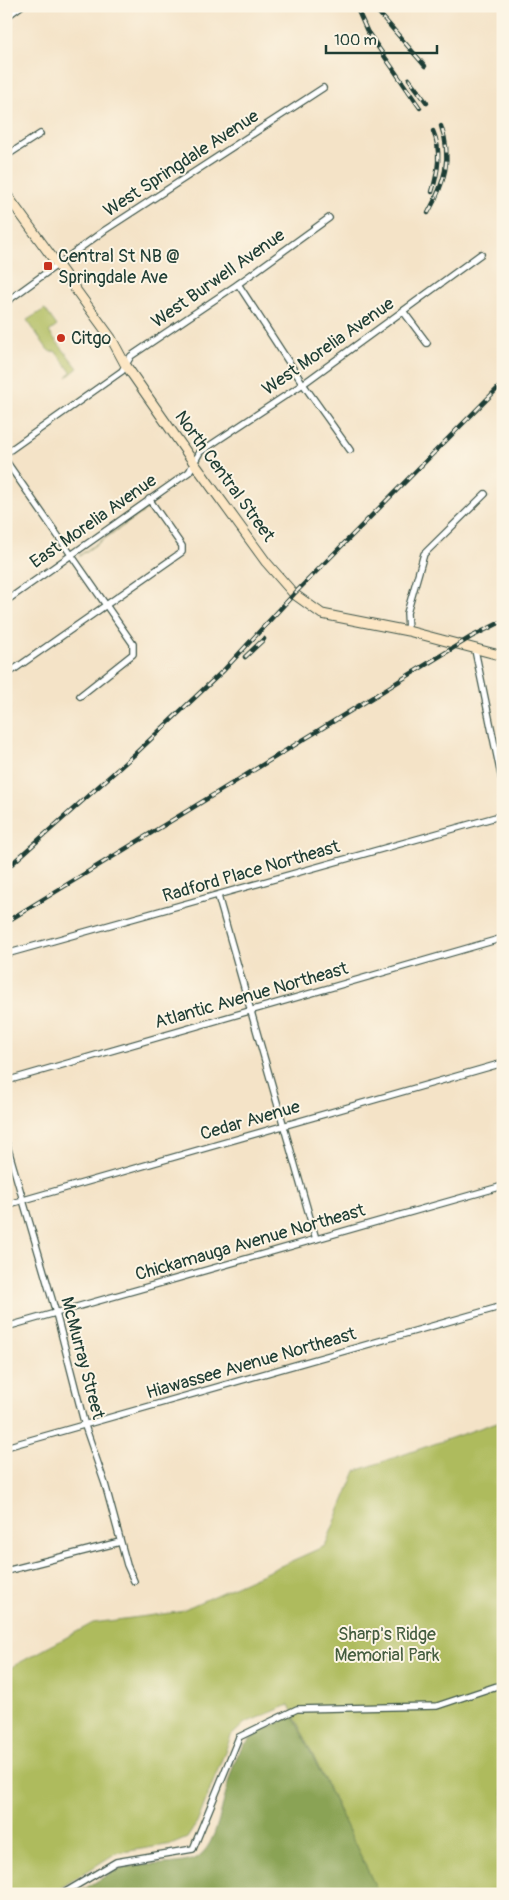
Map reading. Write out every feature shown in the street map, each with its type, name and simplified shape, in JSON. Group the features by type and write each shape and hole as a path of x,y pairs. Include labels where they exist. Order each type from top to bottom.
{"main road":[{"name":"North Central Street","path":"6,194 111,338 126,364 194,463 266,562 294,594 322,614 408,631 503,656"}],"street":[{"path":"6,17 21,6"},
{"name":"West Springdale Avenue","path":"6,302 105,230 323,88"},
{"path":"6,156 40,134"},
{"name":"West Burwell Avenue","path":"6,453 122,371 131,356 238,284 329,218"},
{"name":"West Morelia Avenue","path":"194,463 200,452 303,384 481,254"},
{"path":"238,284 303,384 350,450"},
{"path":"403,311 428,343"},
{"path":"6,461 133,644 133,654 80,696"},
{"name":"East Morelia Avenue","path":"6,601 189,472 194,463"},
{"path":"408,631 407,613 424,554 485,494"},
{"path":"6,675 182,550 182,546 149,499"},
{"path":"475,650 503,785"},
{"name":"Radford Place Northeast","path":"6,954 218,896 503,814"},
{"path":"218,896 316,1239"},
{"name":"Atlantic Avenue Northeast","path":"6,1081 503,938"},
{"name":"Cedar Avenue","path":"6,1205 503,1063"},
{"name":"McMurray Street","path":"6,1142 56,1313 85,1426 105,1484 120,1542 134,1581"},
{"name":"Chickamauga Avenue Northeast","path":"6,1326 503,1186"},
{"name":"Hiawassee Avenue Northeast","path":"6,1447 503,1306"},
{"path":"6,1571 120,1542"},
{"path":"62,1894 116,1862 193,1849 239,1737 297,1709 437,1706 503,1684"}],"green space":[{"path":"45,309 57,326 49,332 78,368 67,377 71,372 55,351 51,352 48,350 27,320"},
{"path":"150,506 152,506 79,556"},
{"name":"Sharp's Ridge Memorial Park","path":"503,1420 503,1894 379,1894 289,1705 245,1723 231,1736 197,1823 187,1838 173,1844 116,1853 51,1894 6,1894 6,1670 93,1623 178,1612 325,1546 356,1471"},
{"path":"293,1716 379,1894 77,1894 98,1880 120,1869 183,1862 198,1857 207,1848 214,1835 232,1770 237,1756 244,1745 261,1732"}],"railway":[{"path":"356,6 367,31 420,108"},
{"path":"373,6 425,66"},
{"path":"409,79 427,103"},
{"path":"428,213 445,171 446,149 441,126"},
{"path":"432,192 438,162 436,139 433,131"},
{"path":"6,869 135,754 224,670 294,594 503,383"},
{"path":"6,922 471,637 503,621"},
{"path":"245,657 264,639"}],"place":[{"name":"Central St NB @ Springdale Ave","path":"48,266"},
{"name":"Citgo","path":"61,338"}]}
